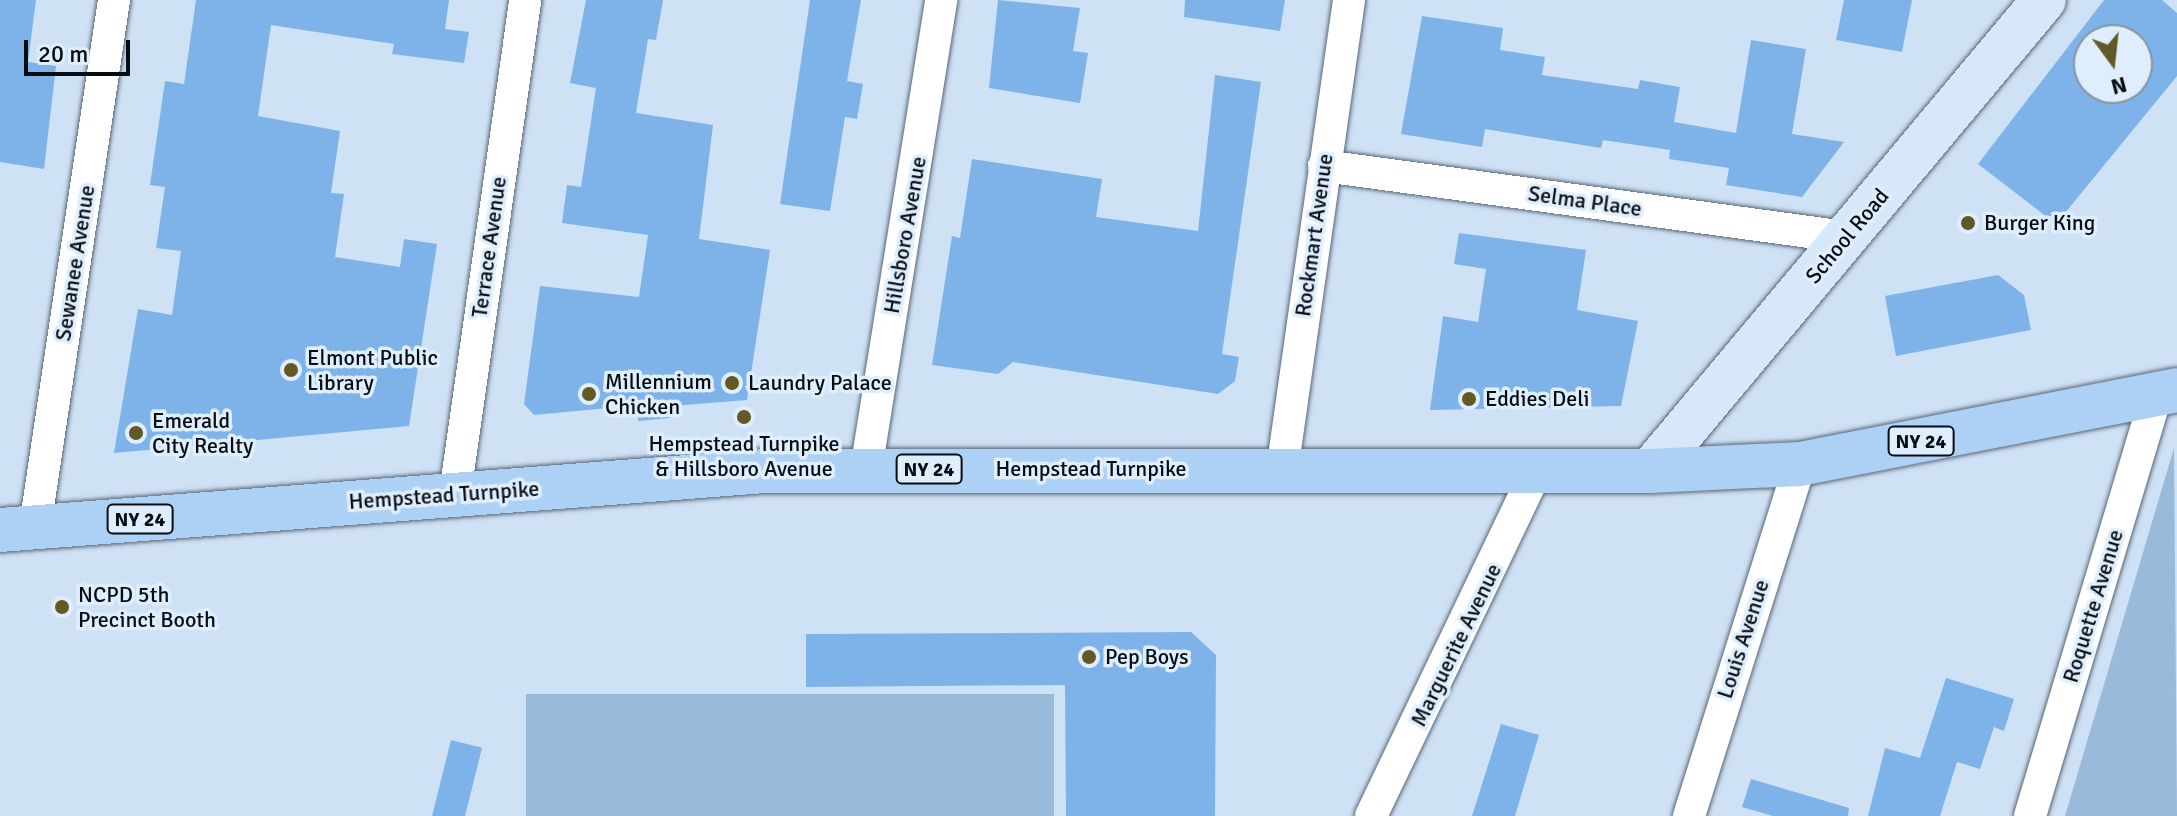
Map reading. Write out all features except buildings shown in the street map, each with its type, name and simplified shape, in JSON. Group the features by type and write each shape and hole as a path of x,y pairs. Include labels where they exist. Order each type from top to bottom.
{"main road":[{"name":"School Road","path":"1650,471 2044,0"},
{"name":"Hempstead Turnpike","path":"18,528 455,494 866,470 1650,471 1800,464 2167,393"}],"street":[{"name":"Sewanee Avenue","path":"18,528 114,0"},
{"name":"Terrace Avenue","path":"455,494 525,0"},
{"name":"Hillsboro Avenue","path":"866,470 941,0"},
{"name":"Rockmart Avenue","path":"1282,471 1349,0"},
{"name":"Selma Place","path":"1324,166 1846,237"},
{"name":"Roquette Avenue","path":"2030,816 2167,393"},
{"name":"Louis Avenue","path":"1689,816 1800,464"},
{"name":"Marguerite Avenue","path":"1371,816 1536,471"}],"shaded area":[{"path":"2174,448 2177,816 2065,816"},
{"path":"526,694 1054,694 1054,816 526,816"}],"place":[{"name":"Burger King","path":"1968,223"},
{"name":"Elmont Public Library","path":"291,370"},
{"name":"Laundry Palace","path":"732,383"},
{"name":"Millennium Chicken","path":"589,394"},
{"name":"Eddies Deli","path":"1469,399"},
{"name":"Hempstead Turnpike & Hillsboro Avenue","path":"744,417"},
{"name":"Emerald City Realty","path":"136,433"},
{"name":"NCPD 5th Precinct Booth","path":"62,607"},
{"name":"Pep Boys","path":"1089,657"}]}
